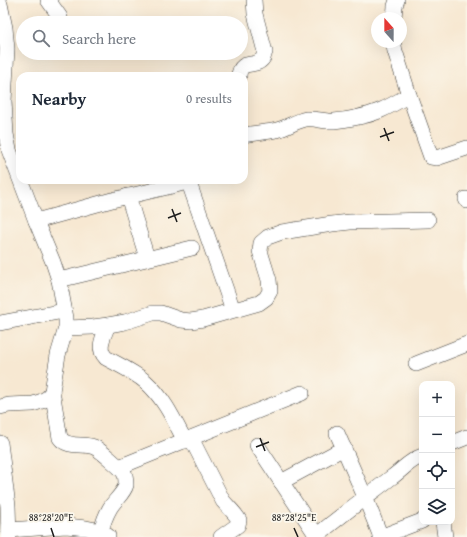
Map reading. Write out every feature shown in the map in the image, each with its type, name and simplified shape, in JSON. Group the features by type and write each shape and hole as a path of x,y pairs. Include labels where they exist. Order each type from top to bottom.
{"street":[{"path":"48,0 59,16"},
{"path":"239,72 241,67 260,61 265,52 255,14 254,0"},
{"path":"394,12 397,0"},
{"path":"0,4 5,28 7,49 4,102 6,128 4,151 16,177"},
{"path":"395,48 408,95 431,157 437,158 467,148"},
{"path":"248,134 276,130 305,119 314,118 332,121 377,112 408,95"},
{"path":"0,407 38,403 49,397 52,391 58,355 66,328 66,318 59,280 36,221 19,184"},
{"path":"36,221 128,196 179,184"},
{"path":"189,184 233,310"},
{"path":"128,196 147,258"},
{"path":"66,328 108,325 124,322 153,313 161,313 181,320 191,321 259,303 266,298 270,291 269,280 260,251 261,243 268,237 282,232 344,222 428,220"},
{"path":"59,280 192,248"},
{"path":"0,323 64,311"},
{"path":"108,325 101,345 102,354 106,358 137,376 160,398 188,440 224,501 236,514 239,520 238,525 221,537"},
{"path":"416,364 467,344"},
{"path":"0,443 8,506 9,533 66,526 86,528 105,534 107,512 125,488 126,482 124,474 119,467 96,447 63,442 60,438 52,391"},
{"path":"119,467 302,393"},
{"path":"337,433 365,497 380,537 419,522"},
{"path":"455,442 467,437"},
{"path":"257,446 316,536 408,464 419,458"},
{"path":"281,482 344,448"},
{"path":"443,525 445,537"}]}
